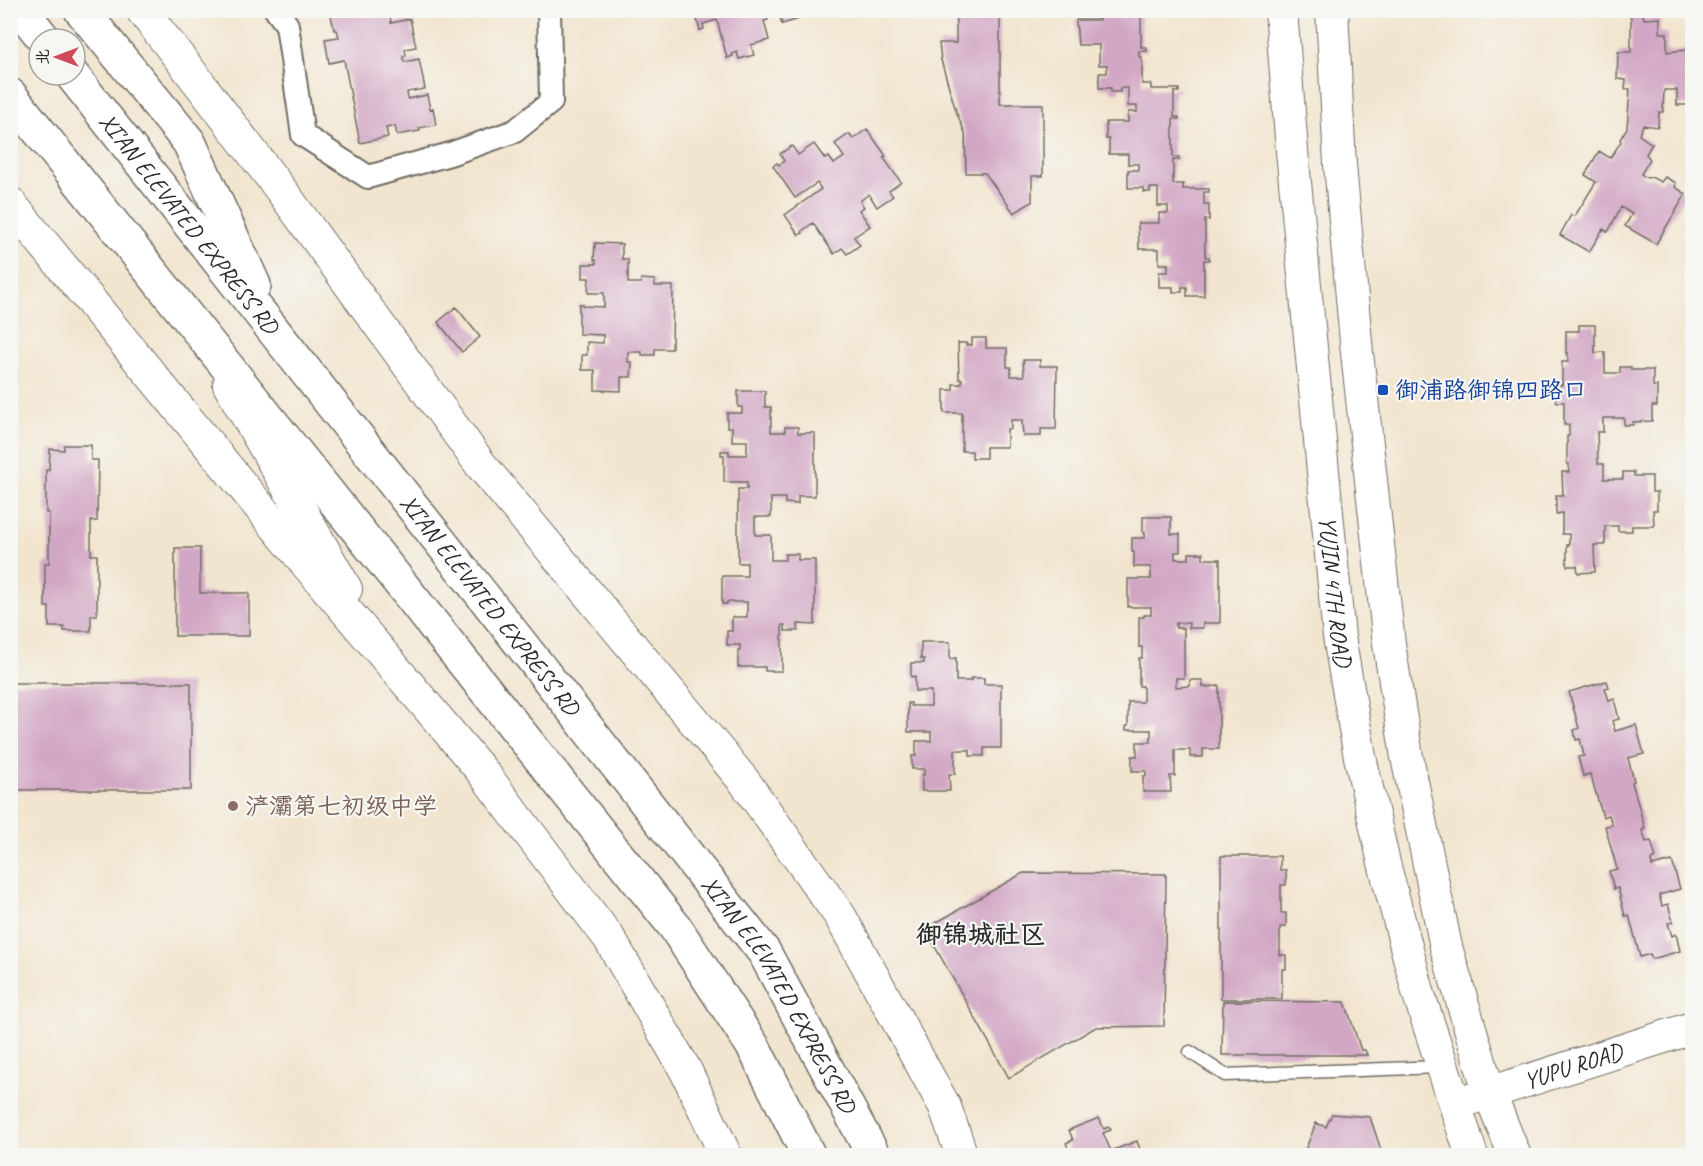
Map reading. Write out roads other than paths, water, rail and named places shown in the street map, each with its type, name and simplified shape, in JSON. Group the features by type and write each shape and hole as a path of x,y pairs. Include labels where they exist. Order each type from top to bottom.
{"highway":[{"path":"21,10 34,27"},
{"path":"81,10 189,142 276,333"},
{"name":"XI'AN ELEVATED EXPRESS RD","path":"81,87 764,952 874,1155"},
{"name":"XI'AN ELEVATED EXPRESS RD","path":"10,95 675,927 754,1048 809,1155"},
{"path":"10,112 41,133"}],"main road":[{"path":"142,10 284,194 481,465 751,790 840,916 945,1107 962,1155"},
{"name":"YUJIN 4TH ROAD","path":"1281,10 1292,151 1339,637 1360,757 1384,862 1419,995 1472,1155"},
{"name":"YUJIN 4TH ROAD","path":"1332,10 1340,165 1355,330 1389,644 1407,757 1446,947 1490,1092 1515,1155"},
{"path":"10,203 309,567 481,770 609,938 686,1071 726,1155"},
{"path":"194,324 385,657"},
{"name":"YUPU ROAD","path":"1455,1105 1692,1028"}],"street":[{"path":"276,10 287,25 303,135 368,177 450,154 515,131 551,102 549,10"}],"lane":[{"path":"1190,1052 1226,1075 1442,1066"}],"place":[{"name":"御浦路御锦四路口","path":"1383,390"},
{"name":"浐灞第七初级中学","path":"233,806"}],"district":[{"name":"御锦城社区","path":"981,934"}]}
